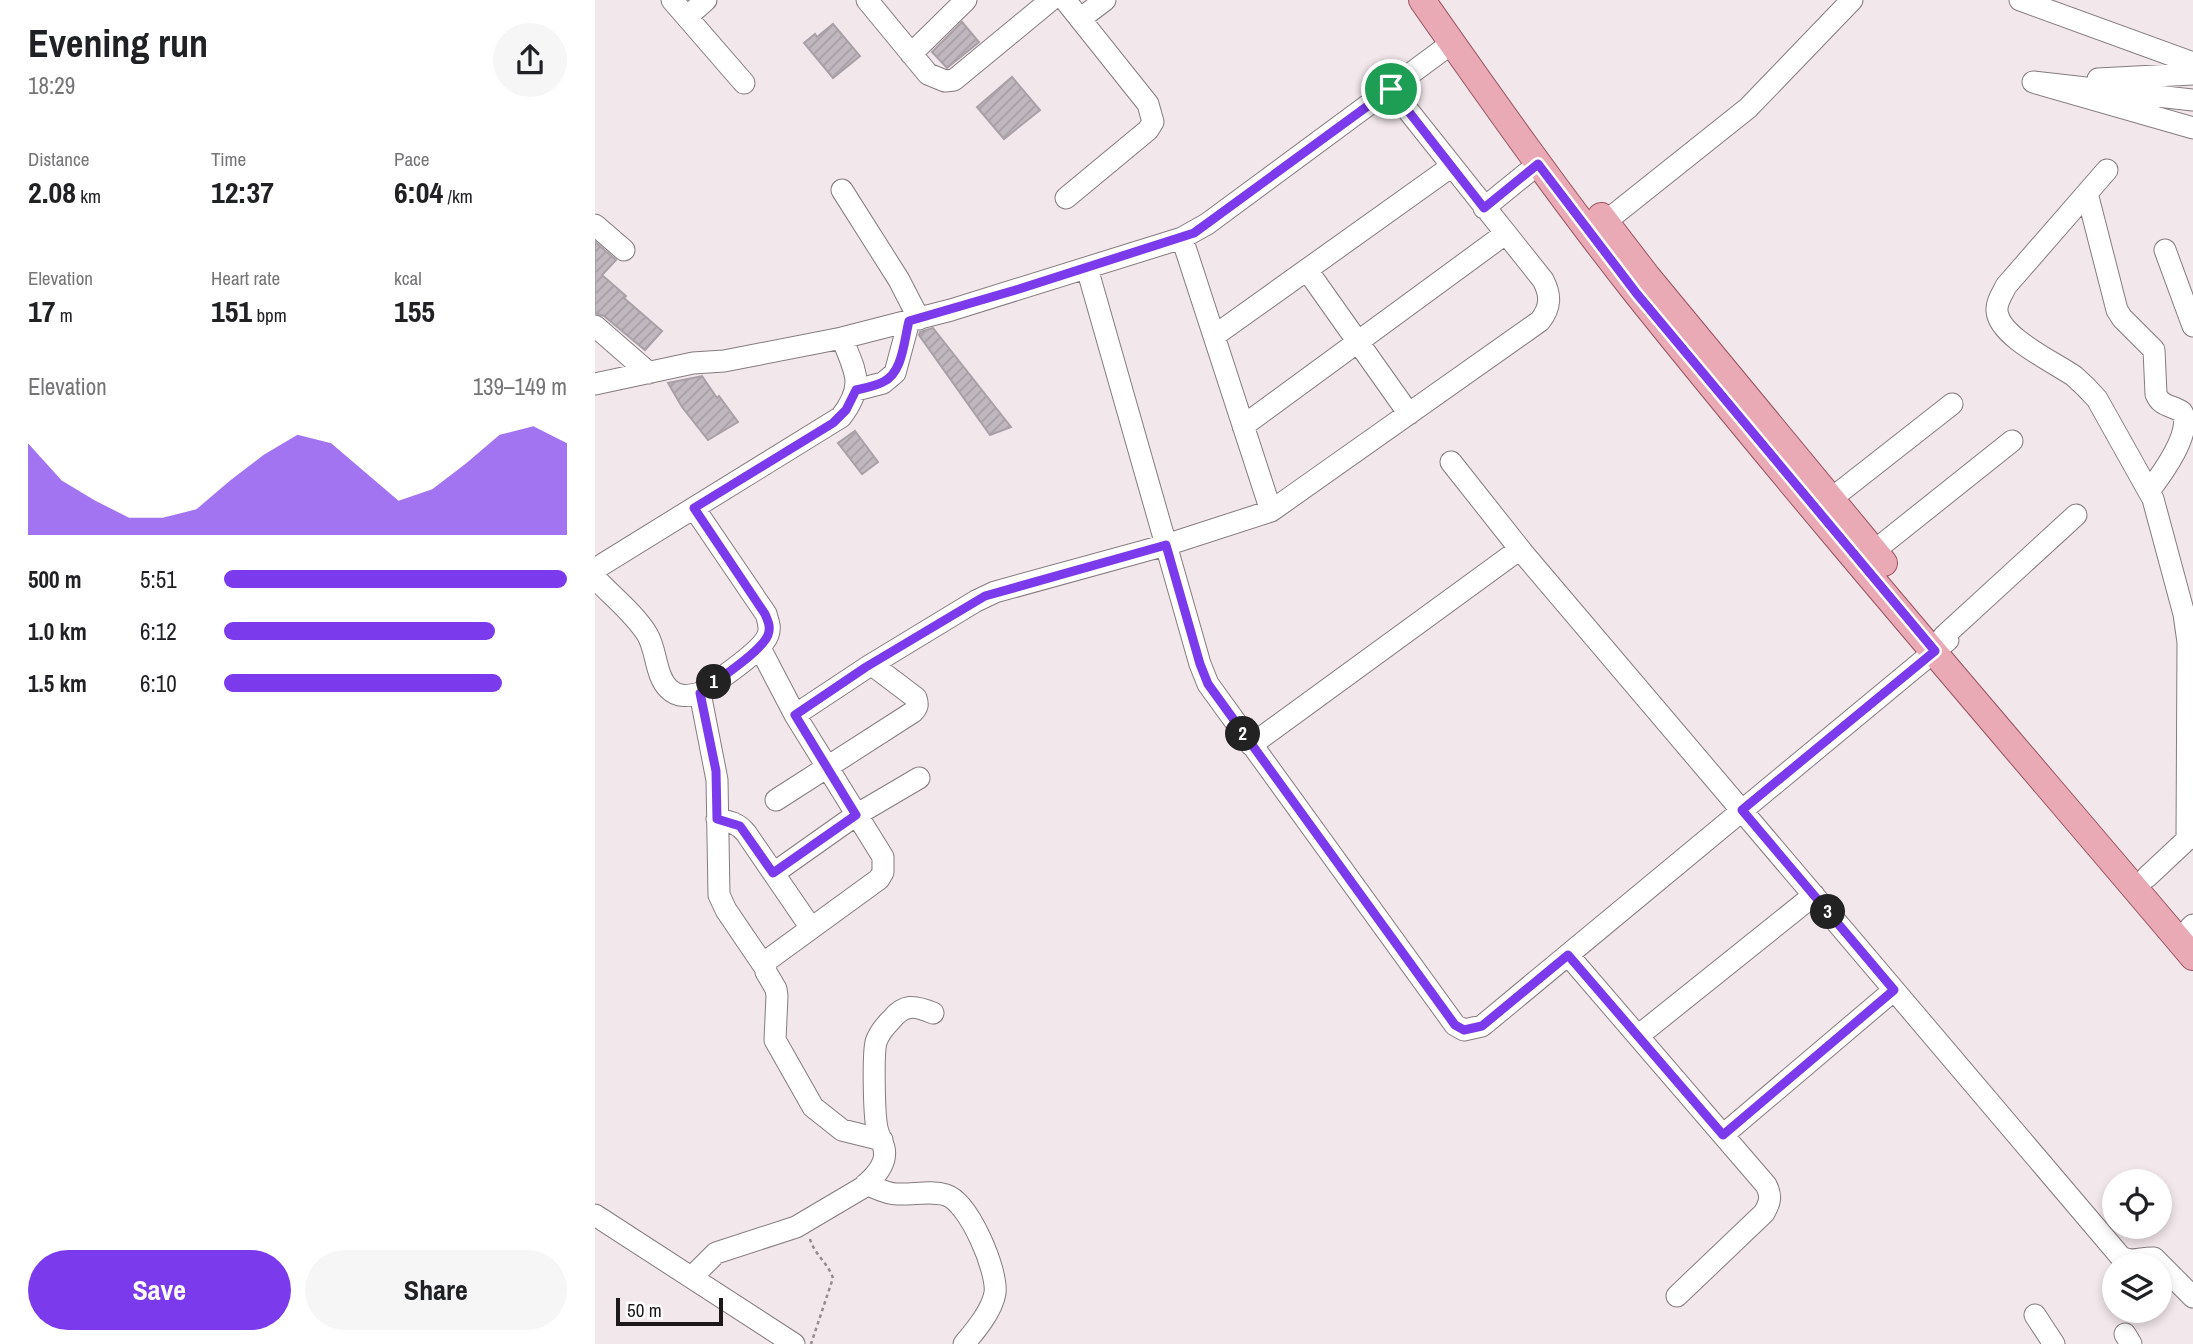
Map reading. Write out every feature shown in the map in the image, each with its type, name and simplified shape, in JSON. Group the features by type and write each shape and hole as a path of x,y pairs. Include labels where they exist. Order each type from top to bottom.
{"main road":[{"path":"1422,0 1538,164 1637,294 2192,928"},
{"path":"1443,0 1536,131 1647,276 1874,551 1942,642 2193,957"}],"street":[{"path":"673,0 744,83"},
{"path":"687,17 706,0"},
{"path":"867,0 928,74 945,81 954,80 1051,0"},
{"path":"911,54 967,0"},
{"path":"1065,0 1148,104 1153,122 1148,130 1066,198"},
{"path":"1080,19 1105,0"},
{"path":"1605,222 1748,108 1852,0"},
{"path":"2020,0 2193,63"},
{"path":"595,384 693,363 724,361 842,338 914,320 1182,238 1207,224 1452,43"},
{"path":"2033,82 2193,75"},
{"path":"2033,82 2193,100"},
{"path":"2033,82 2193,128"},
{"path":"795,715 869,666 985,596 1166,545 1271,511 1540,321 1550,302 1549,291 1391,89"},
{"path":"1484,208 1538,164"},
{"path":"1214,337 1452,166"},
{"path":"2107,170 2006,286 1999,299 1997,311 2002,324 2011,335 2075,377 2097,399 2149,491 2159,516 2190,629 2190,837 2147,877"},
{"path":"842,190 899,280 914,320 895,373 883,383 856,390"},
{"path":"2087,193 2117,310 2154,350 2156,394 2159,400 2182,412 2191,426 2186,445 2149,491"},
{"path":"595,225 624,250"},
{"path":"1243,426 1505,234"},
{"path":"1182,238 1271,511"},
{"path":"2165,250 2193,326"},
{"path":"1087,268 1208,684 1455,1025 1464,1030 1482,1026 1942,642 2076,515"},
{"path":"1307,270 1409,414"},
{"path":"595,326 649,373"},
{"path":"595,569 833,423 846,410 856,390 857,376 842,338"},
{"path":"1831,499 1952,404"},
{"path":"1874,551 2012,441"},
{"path":"1451,462 1520,549 2120,1256 2131,1261 2145,1257 2154,1258 2193,1297"},
{"path":"595,578 645,631 663,681 670,690 679,695 691,696 700,693 760,648 768,636 770,624 694,508"},
{"path":"1251,746 1520,549"},
{"path":"760,648 795,715 883,857 883,872 879,878 768,959 764,966"},
{"path":"776,800 917,708 916,698 875,667 869,666"},
{"path":"700,693 716,771 719,895 726,910 764,966 777,996 775,1040 813,1107 842,1130 882,1140"},
{"path":"773,873 856,815 919,778"},
{"path":"717,819 740,826 810,928"},
{"path":"1638,1036 1814,895"},
{"path":"1568,955 1766,1185 1770,1193 1769,1204 1764,1213 1677,1296"},
{"path":"1723,1135 1894,990"},
{"path":"692,1277 716,1253 786,1231 866,1184 880,1169 885,1158 877,1128 874,1054 876,1041 882,1029 898,1011 908,1006 933,1013"},
{"path":"866,1184 896,1194 948,1195 958,1201 970,1217 991,1268 995,1293 974,1332 964,1344"},
{"path":"595,1214 794,1344"},
{"path":"2035,1315 2054,1344"}],"path":[{"path":"811,1344 832,1278 830,1269 810,1241 813,1217"}],"building":[{"path":"962,22 979,42 947,68 932,52"},
{"path":"833,24 860,56 833,78 804,43 815,34 817,37"},
{"path":"1012,77 1040,110 1004,139 977,107"},
{"path":"595,242 616,260 602,275 662,331 645,350 604,316 595,313"},
{"path":"933,328 1011,427 990,435 919,335 920,332"},
{"path":"702,376 738,422 708,440 682,407 668,383"},
{"path":"855,431 878,462 862,474 838,443"}],"route":[{"path":"1391,89 1484,208 1538,164 1637,294 1935,651 1742,810 1894,990 1723,1135 1568,955 1482,1026 1464,1030 1455,1025 1208,684 1166,545 985,596 866,667 795,715 856,815 773,873 740,826 717,819 716,771 700,693 760,648 768,636 770,624 694,508 833,423 846,410 856,390 883,383 890,378 898,366 909,321 1194,233 1391,89"}]}
